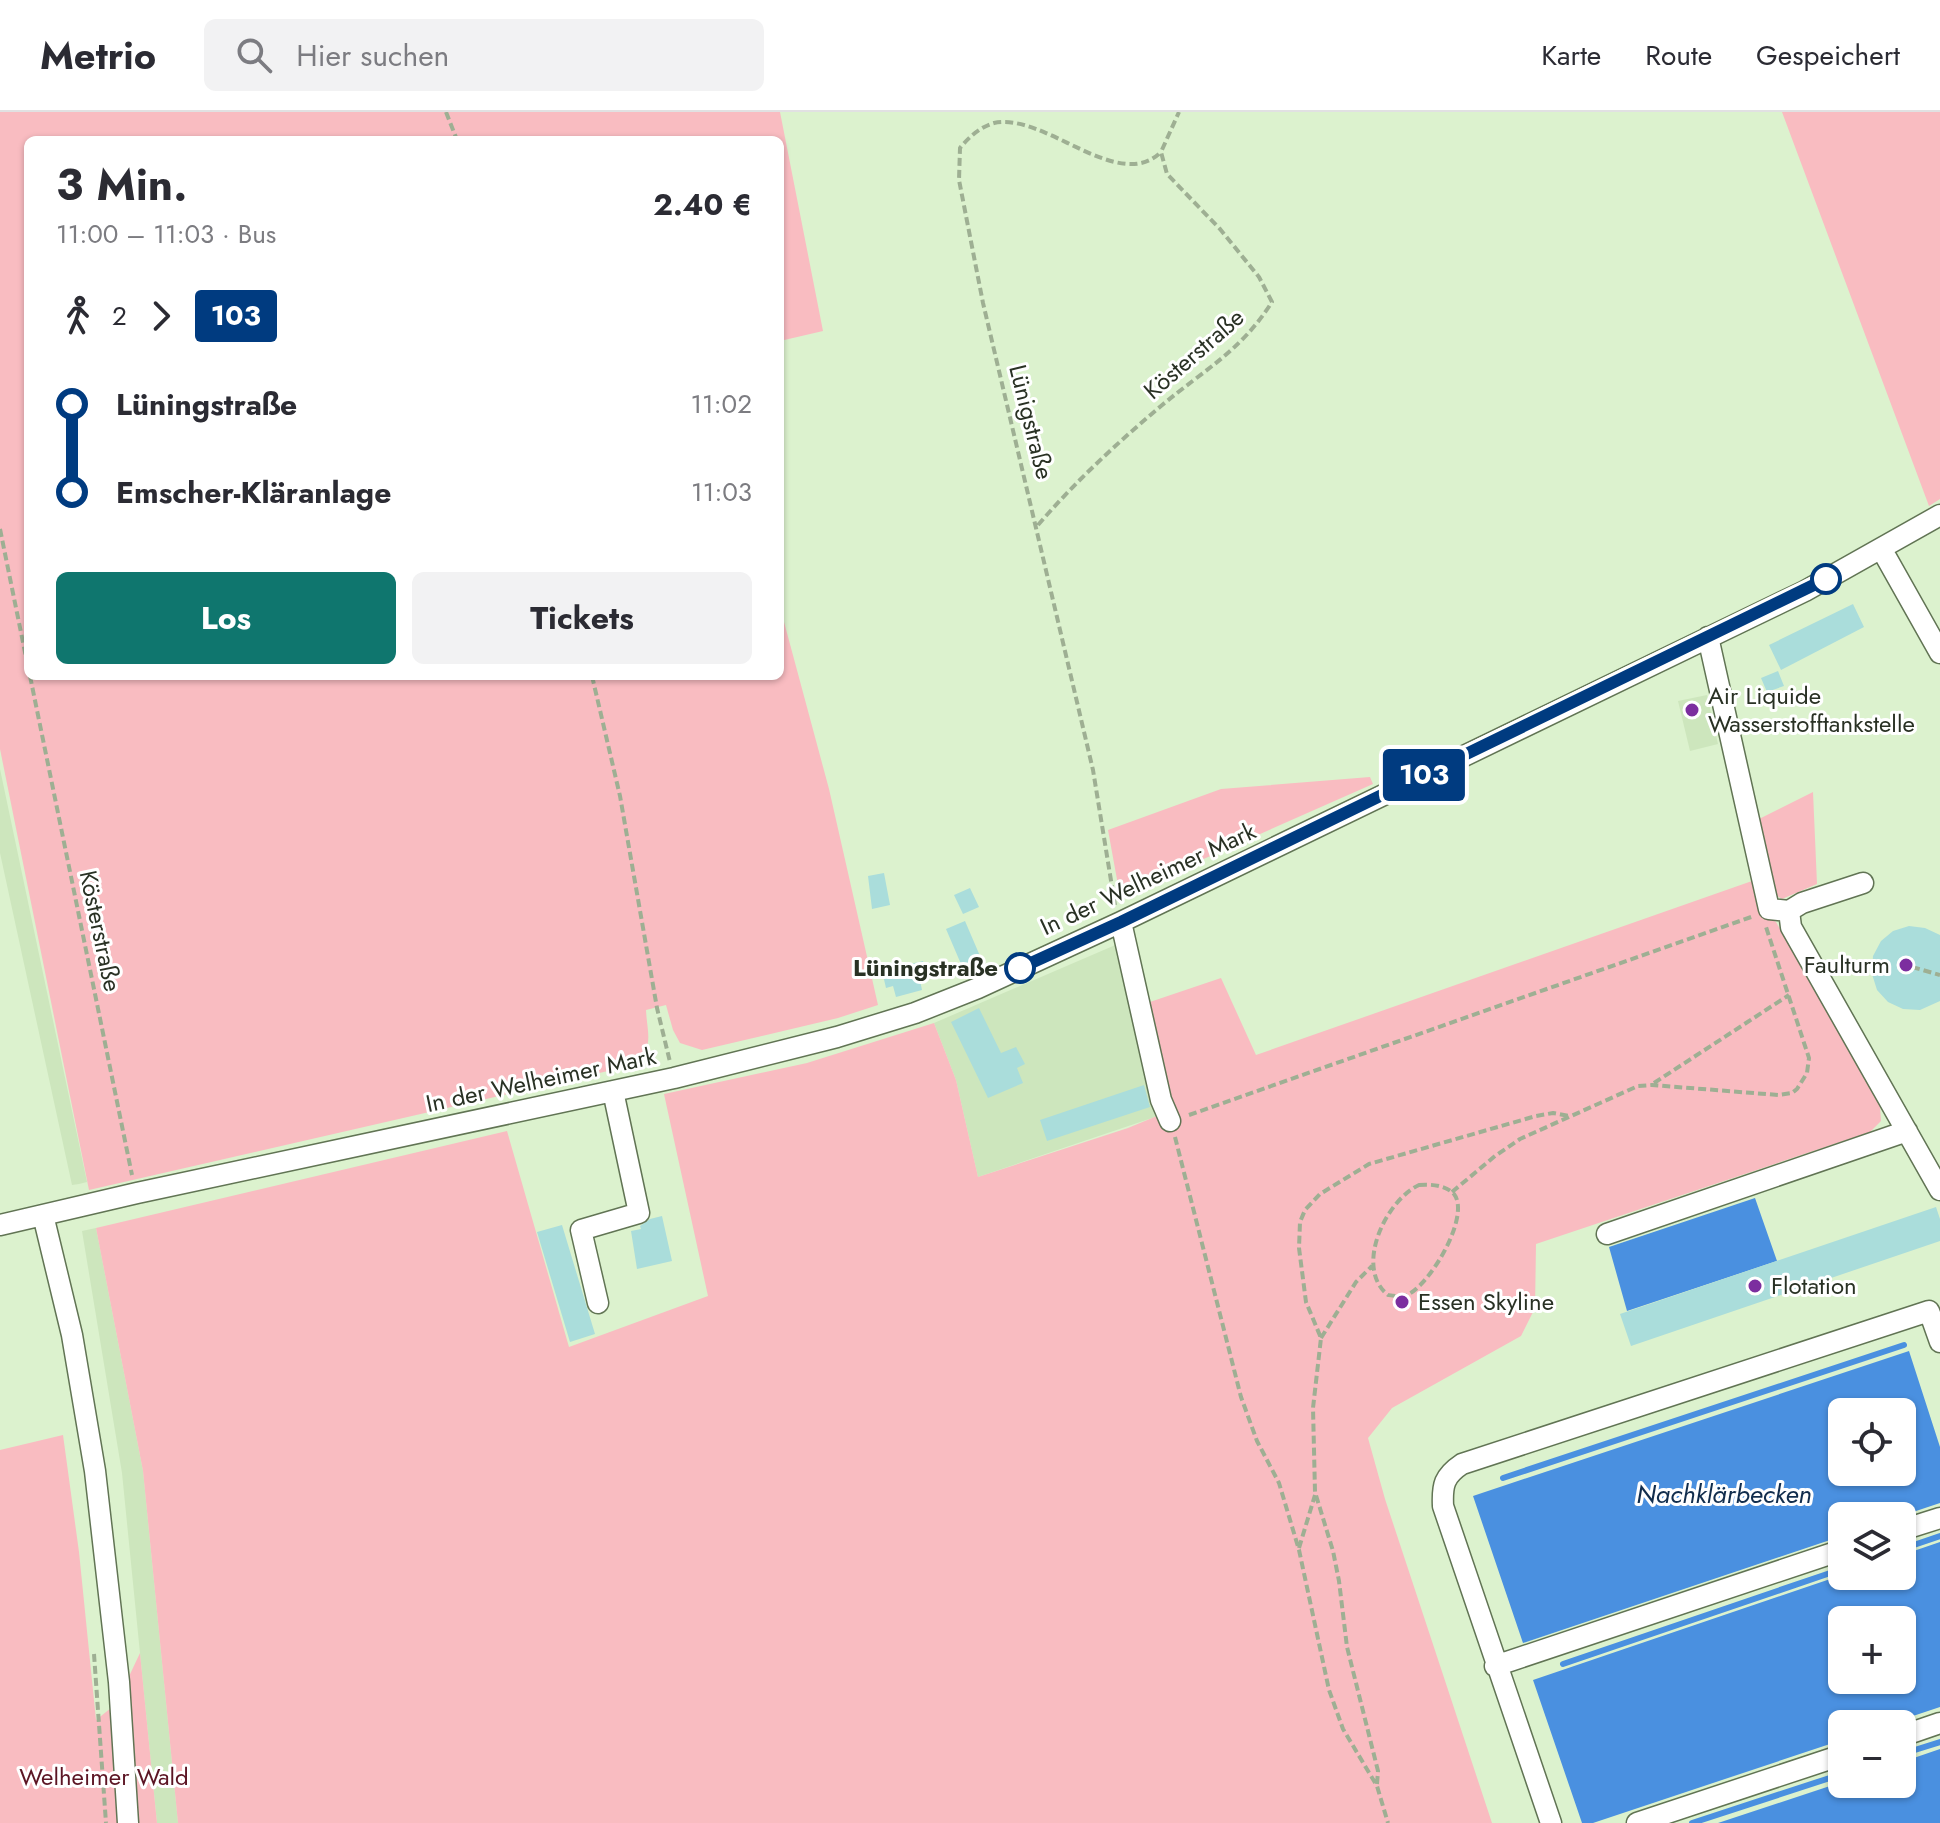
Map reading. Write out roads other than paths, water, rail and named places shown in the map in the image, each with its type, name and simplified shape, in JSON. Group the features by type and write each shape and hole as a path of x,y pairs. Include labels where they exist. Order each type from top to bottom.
{"street":[{"name":"In der Welheimer Mark","path":"0,1225 674,1078 837,1037 915,1013 978,988 1121,922 1805,591 1940,515"},
{"path":"1882,550 1940,653"},
{"path":"1708,637 1779,910 1940,1190"},
{"path":"1779,910 1863,883"},
{"path":"1121,922 1161,1100 1170,1121"},
{"path":"598,1303 581,1230 639,1213 613,1091"},
{"path":"1607,1234 1907,1131"},
{"path":"43,1215 75,1348 95,1471 119,1682 128,1823"},
{"path":"1551,1823 1443,1506 1442,1488 1447,1474 1462,1464 1935,1309 1940,1342"},
{"path":"1916,1526 1940,1518"},
{"path":"1495,1666 1828,1555"},
{"path":"1916,1731 1940,1723"},
{"path":"1637,1823 1828,1760"}],"water":[{"path":"1755,1198 1777,1261 1627,1311 1609,1247"},
{"name":"Nachklärbecken","path":"1909,1351 1940,1447 1940,1503 1916,1511 1916,1502 1828,1502 1828,1541 1523,1643 1473,1496"},
{"path":"1940,1542 1940,1707 1916,1715 1916,1710 1828,1710 1828,1745 1593,1823 1582,1823 1533,1680 1828,1580 1828,1590 1916,1590 1916,1550"},
{"path":"1940,1749 1940,1823 1718,1823 1828,1787 1828,1798 1916,1798 1916,1757"}],"waterway":[{"path":"1503,1478 1904,1345"},
{"path":"1916,1544 1940,1536"},
{"path":"1563,1664 1828,1574"},
{"path":"1916,1750 1940,1742"},
{"path":"1692,1823 1828,1779"}],"place":[{"name":"Air Liquide Wasserstofftankstelle","path":"1692,710"},
{"name":"Faulturm","path":"1906,965"},
{"name":"Lüningstraße","path":"1020,968"},
{"name":"Flotation","path":"1755,1286"},
{"name":"Essen Skyline","path":"1402,1302"}],"park label":[{"name":"Welheimer Wald","path":"104,1777"}]}
